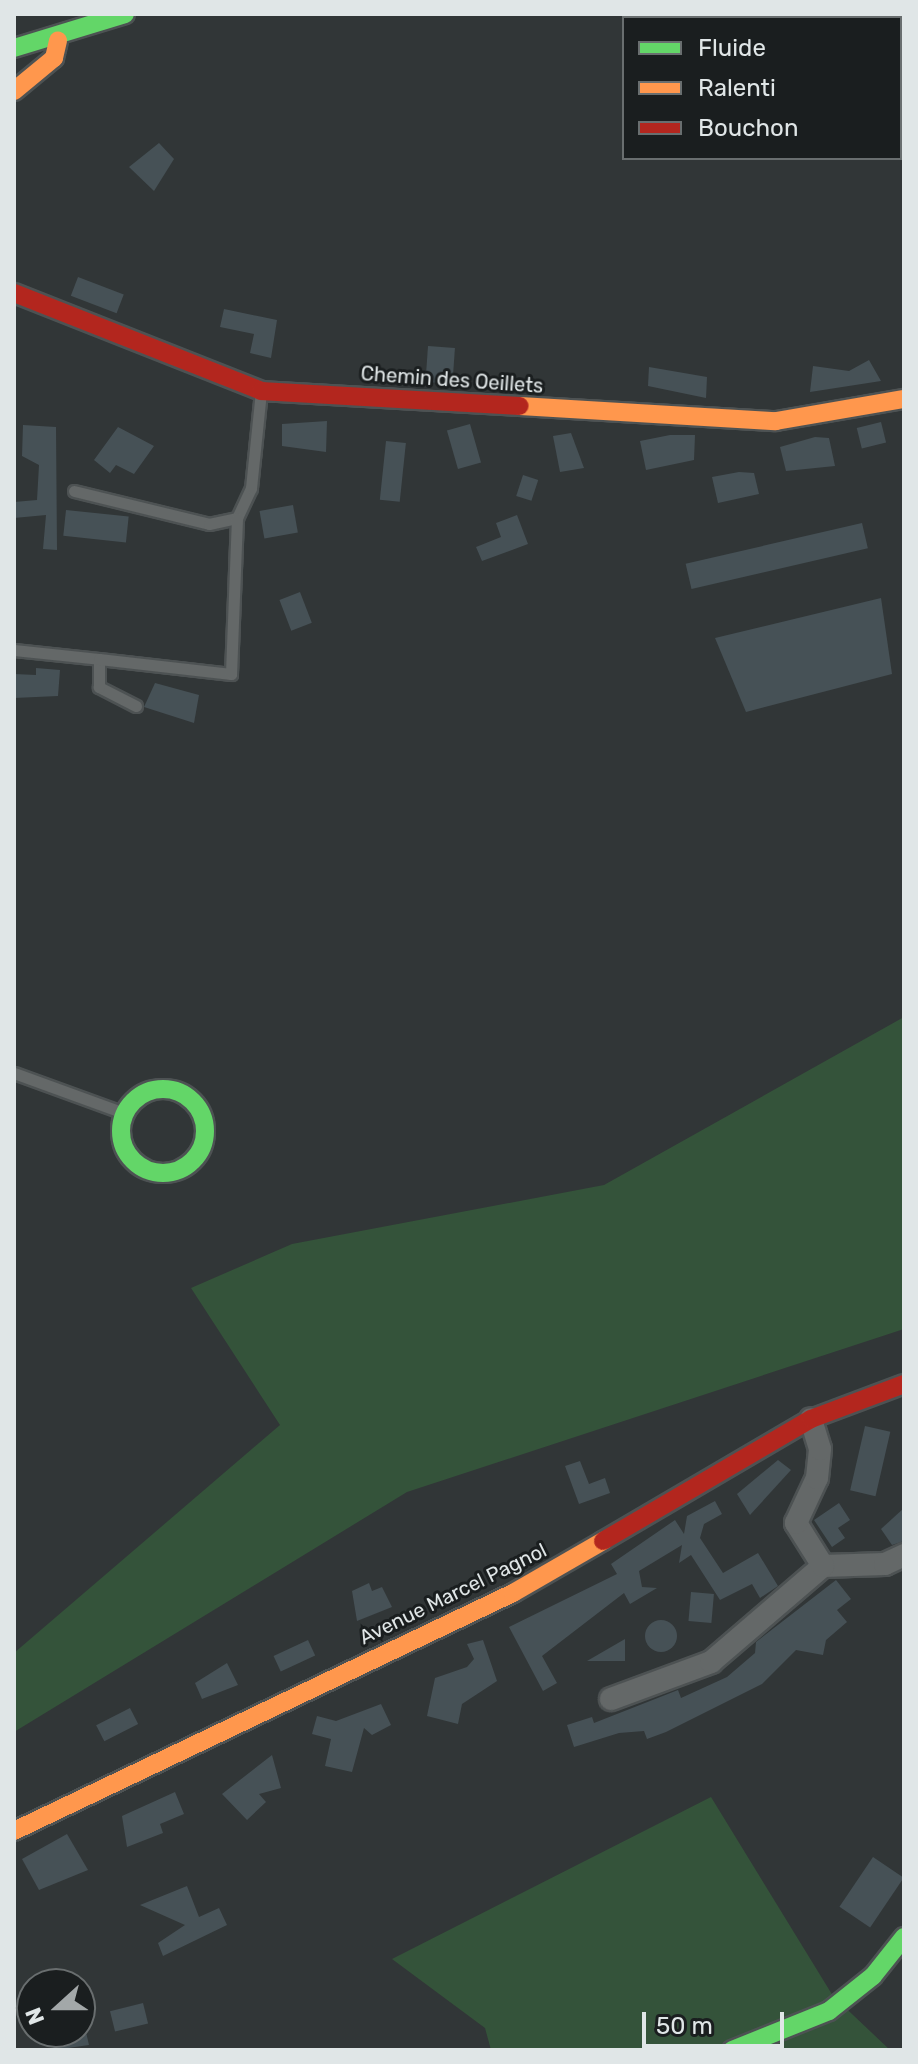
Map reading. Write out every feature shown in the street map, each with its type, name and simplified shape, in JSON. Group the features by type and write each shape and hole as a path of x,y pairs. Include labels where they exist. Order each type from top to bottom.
{"street":[{"path":"14,48 58,40 125,14"},
{"path":"14,91 54,58 58,40"},
{"name":"Chemin des Oeillets","path":"14,293 261,391 776,421 904,399"},
{"path":"179,1090 201,1108 207,1136 195,1161 169,1174 143,1169 123,1147 124,1113 145,1091 179,1090"},
{"name":"Avenue Marcel Pagnol","path":"14,1831 513,1593 811,1419 904,1384"},
{"path":"811,1419 820,1449 817,1478 796,1523 823,1566"},
{"path":"611,1699 711,1662 823,1566 885,1564 904,1555"},
{"path":"732,2050 829,2011 873,1976 904,1937"}],"lane":[{"path":"14,650 231,674 237,518 251,488 261,391"},
{"path":"74,491 209,524 237,518"},
{"path":"99,659 99,687 136,706"},
{"path":"14,1073 124,1113"}],"green space":[{"path":"904,1017 904,1329 407,1492 14,1732 14,1653 280,1425 191,1288 292,1244 604,1185"},
{"path":"711,1797 833,1996 890,2050 491,2050 485,2028 392,1959"}],"building":[{"path":"159,143 174,159 154,191 129,167"},
{"path":"78,277 124,295 117,313 71,296"},
{"path":"224,309 277,320 271,358 250,353 254,334 220,327"},
{"path":"428,346 455,348 452,384 425,382"},
{"path":"869,360 881,381 810,392 813,366 849,371"},
{"path":"649,367 707,377 706,398 648,386"},
{"path":"327,421 326,452 282,446 282,424"},
{"path":"881,422 886,442 862,448 857,428"},
{"path":"470,424 481,462 458,469 447,431"},
{"path":"23,425 56,427 57,550 43,549 46,515 14,518 14,502 37,500 39,465 22,456"},
{"path":"118,427 154,446 134,474 116,465 110,473 94,460"},
{"path":"571,433 584,468 560,472 553,436"},
{"path":"670,435 695,435 694,460 646,470 640,441"},
{"path":"815,437 829,438 835,466 786,471 780,447"},
{"path":"386,441 406,443 400,502 380,500"},
{"path":"739,472 754,473 759,494 718,503 712,477"},
{"path":"523,475 538,480 531,501 516,496"},
{"path":"293,505 298,533 264,538 260,511"},
{"path":"66,510 129,517 126,542 63,536"},
{"path":"517,515 528,544 482,561 476,547 501,537 496,523"},
{"path":"862,523 868,548 691,589 686,564"},
{"path":"300,592 312,623 291,631 279,600"},
{"path":"881,598 892,674 746,712 715,638"},
{"path":"36,668 60,670 58,696 14,698 14,674 36,675"},
{"path":"155,683 199,695 194,723 144,707"},
{"path":"865,1426 890,1432 875,1496 850,1490"},
{"path":"778,1460 791,1470 750,1515 737,1494"},
{"path":"580,1461 589,1484 605,1478 610,1493 579,1504 565,1466"},
{"path":"715,1501 722,1514 704,1524 700,1538 723,1573 758,1553 778,1586 760,1598 752,1584 720,1600 691,1555 679,1563 682,1545 639,1571 642,1587 657,1588 630,1604 624,1593 542,1656 557,1683 543,1691 509,1627 617,1574 611,1564 675,1520 684,1534 687,1516"},
{"path":"839,1503 850,1520 838,1528 845,1538 832,1547 814,1520"},
{"path":"904,1508 904,1541 892,1545 881,1529"},
{"path":"836,1580 851,1599 837,1610 847,1622 826,1640 823,1655 796,1650 762,1684 666,1732 647,1739 644,1731 619,1733 574,1747 567,1725 592,1717 594,1723 678,1690 681,1698 727,1677 755,1653 756,1642"},
{"path":"369,1583 372,1591 382,1587 392,1607 357,1621 352,1591"},
{"path":"691,1592 714,1594 711,1623 688,1621"},
{"path":"661,1620 673,1624 677,1636 673,1648 661,1652 649,1648 645,1636 649,1624"},
{"path":"625,1639 625,1661 587,1661"},
{"path":"308,1640 315,1655 281,1671 274,1656"},
{"path":"483,1640 497,1681 462,1704 458,1724 427,1716 435,1678 467,1667 474,1659 467,1644"},
{"path":"227,1663 238,1685 202,1699 195,1683"},
{"path":"381,1704 391,1725 372,1735 364,1728 352,1772 325,1766 331,1739 312,1734 317,1716 336,1721"},
{"path":"130,1708 138,1724 104,1741 96,1725"},
{"path":"272,1755 281,1788 259,1794 266,1802 247,1820 222,1794"},
{"path":"175,1792 184,1814 160,1824 163,1833 127,1847 122,1816"},
{"path":"67,1834 88,1870 39,1890 22,1859"},
{"path":"873,1857 904,1878 870,1927 839,1907"},
{"path":"187,1886 199,1917 219,1908 227,1925 163,1956 158,1943 185,1925 140,1905"},
{"path":"143,2003 148,2023 115,2032 110,2011"}],"traffic: fast":[{"path":"14,48 125,14"},
{"path":"163,1089 179,1092 193,1101 202,1115 205,1131 202,1147 193,1161 179,1170 163,1173 147,1170 133,1161 124,1147 121,1131 124,1115 133,1101 147,1092 163,1089"},
{"path":"732,2050 829,2011 873,1976 904,1937"}],"traffic: slow":[{"path":"14,91 54,58 58,40"},
{"path":"520,406 776,421 904,399"},
{"path":"14,1831 513,1593 603,1541"}],"traffic: jam":[{"path":"14,293 261,391 520,406"},
{"path":"603,1541 811,1419 904,1384"}]}
